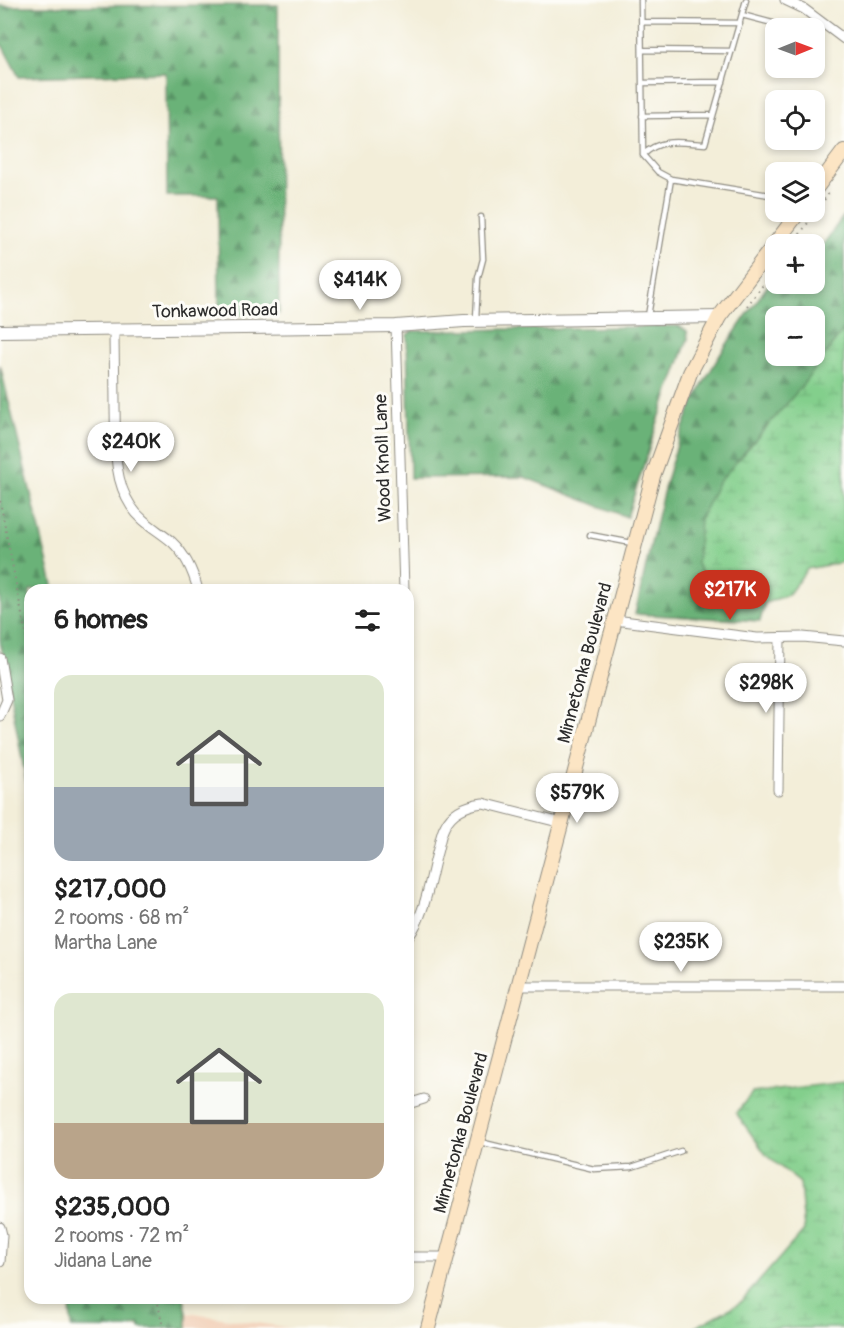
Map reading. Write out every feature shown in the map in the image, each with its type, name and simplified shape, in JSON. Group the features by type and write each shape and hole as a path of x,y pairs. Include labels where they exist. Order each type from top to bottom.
{"main road":[{"path":"825,176 844,151"},
{"name":"Minnetonka Boulevard","path":"428,1328 653,476 690,373 719,317 791,222"}],"street":[{"path":"785,0 804,9 844,39"},
{"name":"Tonkawood Road","path":"0,331 396,326 476,321 719,317"},
{"name":"Wood Knoll Lane","path":"396,326 404,584"},
{"path":"114,330 116,461 124,494 132,508 144,521 172,543 185,557 194,573 197,584"},
{"path":"615,620 757,638 844,640"},
{"path":"778,790 780,638"},
{"path":"0,658 7,700 0,716"},
{"path":"414,930 421,913 444,826 461,809 483,803 562,823"},
{"path":"519,986 844,986"},
{"path":"414,1102 424,1099"},
{"path":"0,1227 2,1235 0,1262"},
{"path":"414,1257 447,1257"}],"lane":[{"path":"641,0 643,155 658,172 671,179 765,194"},
{"path":"643,155 652,146 663,143 705,144 746,0"},
{"path":"742,15 765,21"},
{"path":"642,22 740,22"},
{"path":"642,50 732,51"},
{"path":"642,83 723,82"},
{"path":"642,116 713,115"},
{"path":"648,318 671,179"},
{"path":"476,321 478,278 483,259 481,217"},
{"path":"590,536 636,543"},
{"path":"478,1142 594,1169 632,1167 681,1151"}],"path":[{"path":"800,234 832,189"},
{"path":"747,306 765,282"},
{"path":"0,501 24,625"},
{"path":"158,1304 163,1328"}],"shaded area":[{"path":"187,1313 290,1328 187,1328"}],"green space":[{"path":"278,5 279,314 219,315 218,196 167,196 166,73 19,77 0,45 0,6"},
{"path":"844,215 844,329 825,355 825,306 765,306 765,366 817,366 802,386 708,582 765,603 760,621 635,614 656,520 675,450 701,387 724,348 765,289 765,294 825,294 825,242"},
{"path":"679,326 687,331 688,339 627,517 524,477 410,478 407,335 412,331"},
{"path":"844,329 844,562 807,569 788,595 765,603 708,582 697,564 700,519 718,483 817,366 825,366 825,355"},
{"path":"0,365 53,584 24,584 24,770 0,640"},
{"path":"844,1082 844,1328 694,1328 740,1303 804,1230 800,1183 767,1156 736,1113 752,1093"},
{"path":"70,1304 185,1304 187,1313 187,1328 140,1328 139,1325 127,1328 71,1328"}]}
